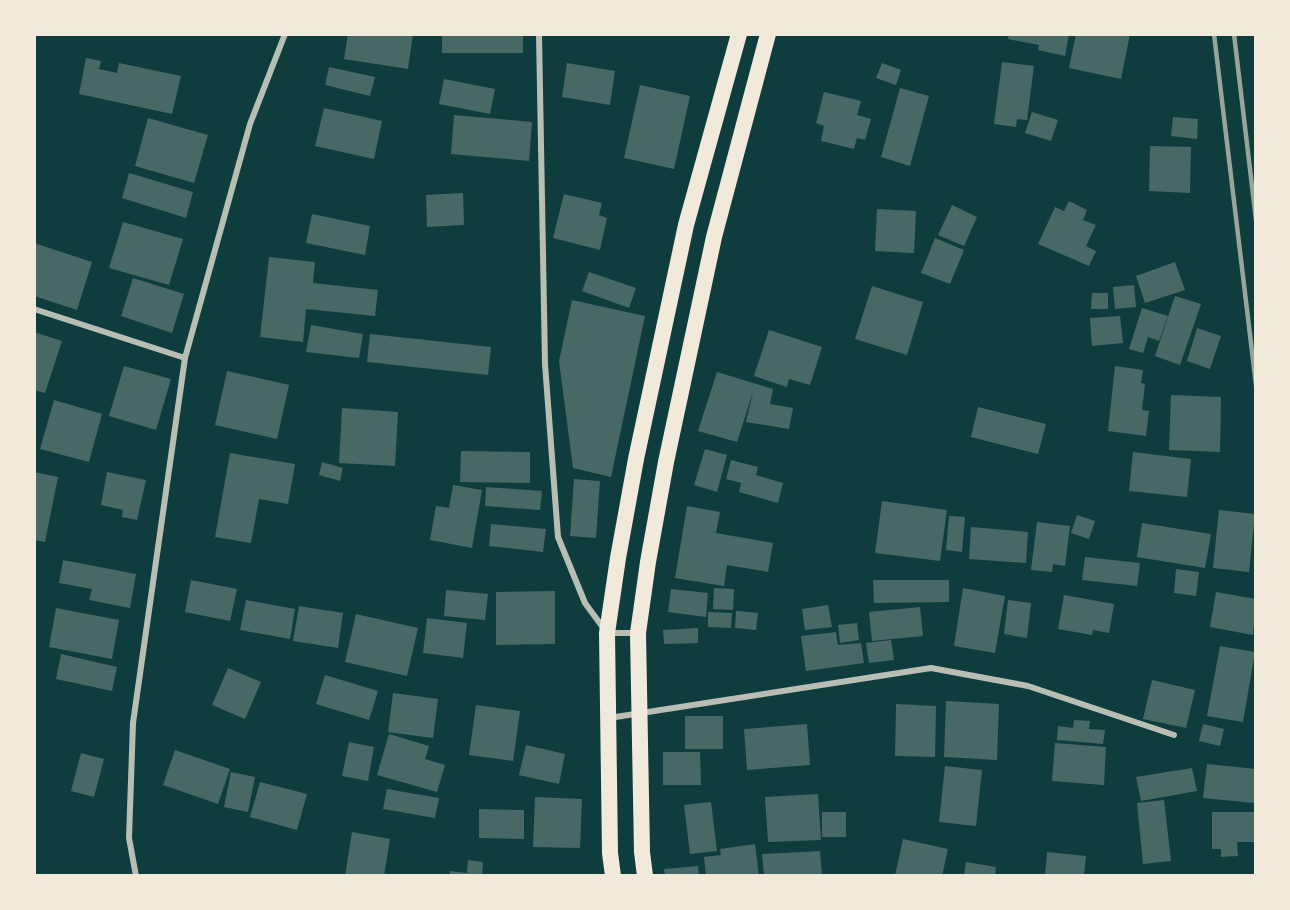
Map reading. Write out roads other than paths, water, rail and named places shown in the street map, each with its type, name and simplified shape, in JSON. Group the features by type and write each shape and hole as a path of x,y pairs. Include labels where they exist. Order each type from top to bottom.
{"highway":[{"path":"613,876 610,853 607,633 636,459 686,225 739,34"},
{"path":"645,876 642,852 638,633 648,562 670,439 714,237 768,34"}],"street":[{"path":"136,876 129,838 134,723 186,358 250,124 285,34"},
{"path":"539,34 545,364 558,537 585,603 607,633 638,633"},
{"path":"34,309 186,358"},
{"path":"608,718 931,668 1028,686 1174,735"}],"railway":[{"path":"1214,34 1256,385"},
{"path":"1234,34 1256,220"}]}
